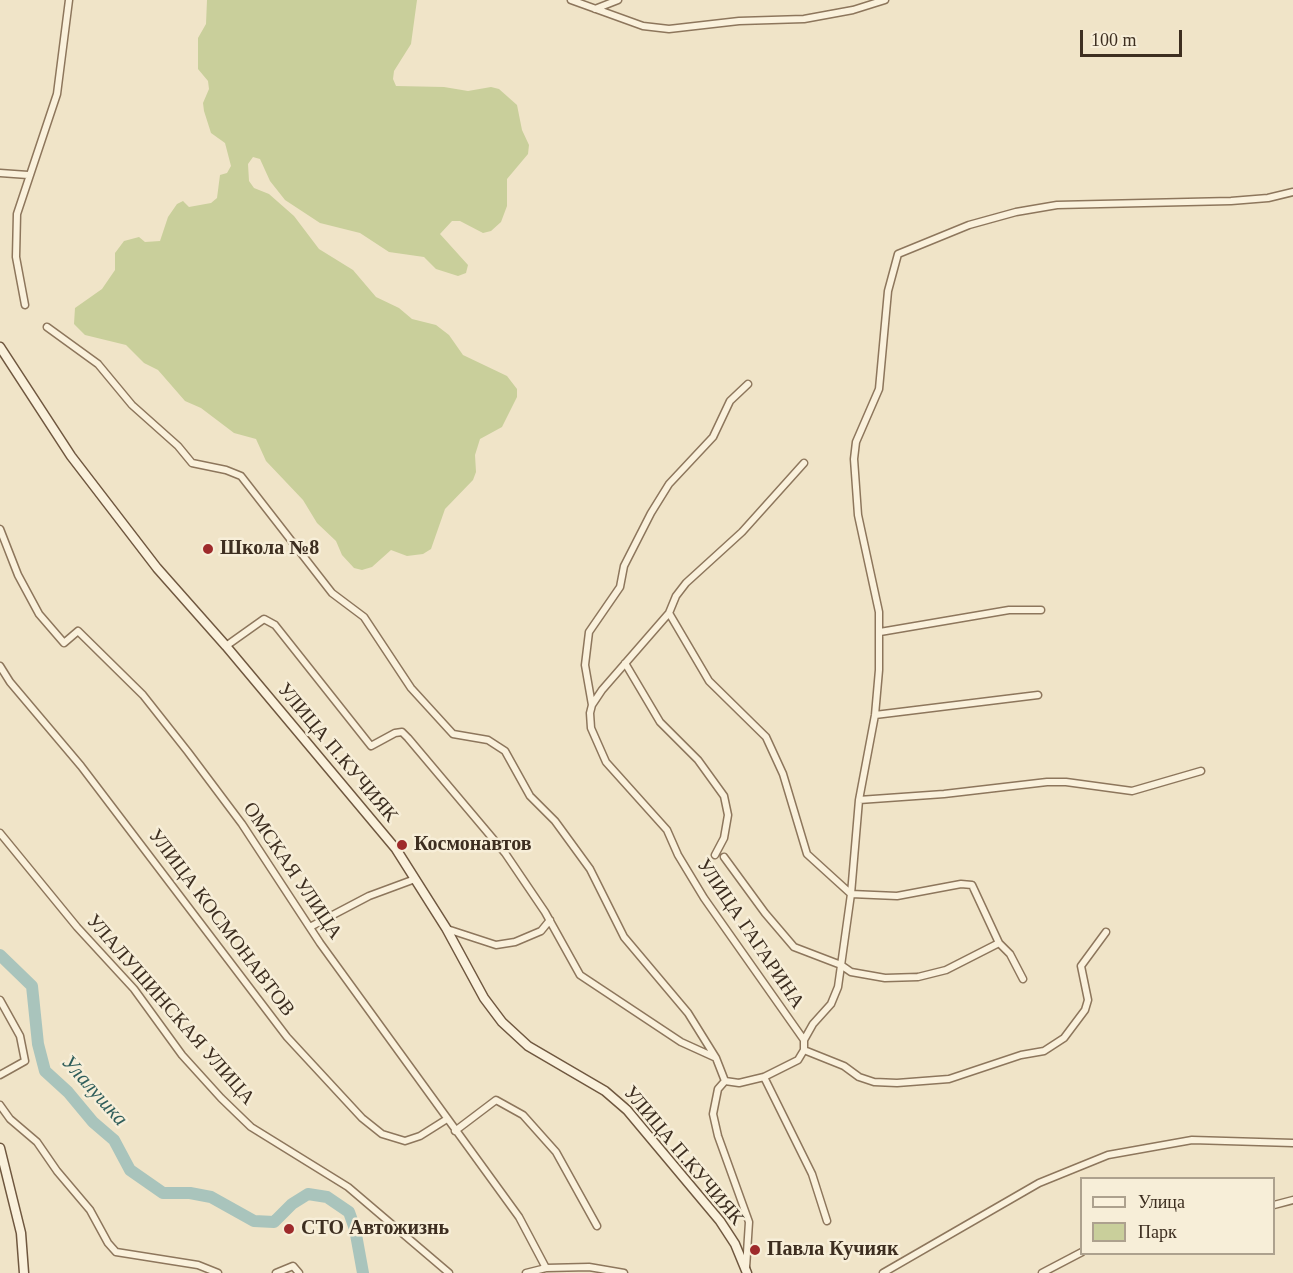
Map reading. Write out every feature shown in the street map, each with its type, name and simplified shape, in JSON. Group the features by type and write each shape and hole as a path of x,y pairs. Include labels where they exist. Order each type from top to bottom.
{"street":[{"path":"25,305 16,257 16,214 57,94 69,0"},
{"path":"571,0 643,26 669,29 739,21 804,18 854,10 885,0"},
{"path":"595,9 618,0"},
{"path":"0,173 28,175"},
{"path":"724,1081 739,1083 764,1077 798,1060 804,1050 804,1040 813,1024 831,1004 838,987 851,894 859,800 875,715 880,632 873,581 858,515 856,442 879,389 888,291 898,254 969,225 1016,212 1057,205 1204,202 1268,198 1293,192"},
{"path":"47,327 98,364 132,405 178,446 192,463 226,470 241,476 332,593 364,617 411,688 453,734 488,740 505,750 530,796 555,821 590,869 624,937 688,1013 716,1058 724,1081"},
{"name":"УЛИЦА П.КУЧИЯК","path":"0,347 71,456 157,568 226,646 396,849 446,928 484,999 502,1022 528,1046 604,1090 627,1110 720,1221 735,1244 747,1271"},
{"name":"УЛИЦА ГАГАРИНА","path":"748,384 730,401 713,437 669,484 651,513 624,566 620,588 589,632 585,665 592,705 591,728 606,762 668,830 678,855 704,898 804,1040"},
{"path":"592,705 625,663 669,614 676,596 686,583 742,532 804,463"},
{"name":"ОМСКАЯ УЛИЦА","path":"0,529 18,575 39,614 63,643 78,631 143,695 242,824 310,927 519,1217 546,1268"},
{"path":"880,632 1009,610 1041,610"},
{"path":"669,614 709,681 766,737 783,774 807,854 851,894 897,896 961,884 972,885 999,944 1010,954 1023,979"},
{"path":"226,646 264,619 275,625 371,746 394,733 402,732 408,738 505,853 550,920 580,975 645,1015 681,1042 716,1058"},
{"path":"625,663 660,722 698,760 724,796 728,815 724,838 715,855"},
{"name":"УЛИЦА КОСМОНАВТОВ","path":"0,666 10,682 81,766 287,1037 362,1119 382,1134 405,1141 420,1136 447,1119"},
{"path":"875,715 1038,695"},
{"path":"859,800 944,794 1047,782 1066,782 1131,791 1201,771"},
{"name":"УЛАЛУШИНСКАЯ УЛИЦА","path":"0,833 77,927 134,989 182,1055 221,1098 251,1127 348,1187 449,1273"},
{"path":"724,857 765,913 794,947 841,965 851,972 885,978 918,977 946,970 999,944"},
{"path":"310,927 369,896 415,879"},
{"path":"446,928 496,945 515,942 541,931 550,920"},
{"path":"804,1050 844,1066 859,1077 874,1082 897,1083 949,1079 1021,1055 1044,1051 1064,1038 1085,1010 1088,1000 1081,966 1106,932"},
{"path":"0,1000 20,1036 25,1061 0,1075"},
{"path":"764,1077 812,1174 826,1221"},
{"path":"724,1081 718,1089 713,1114 718,1136 749,1222 747,1271"},
{"path":"455,1131 496,1100 523,1115 556,1152 597,1226"},
{"path":"0,1105 10,1119 37,1142 57,1171 90,1210 108,1243 116,1252 198,1265 218,1273"},
{"path":"883,1273 1039,1183 1108,1155 1192,1140 1293,1143"},
{"path":"0,1148 21,1233 24,1273"},
{"path":"1275,1205 1293,1200"},
{"path":"1042,1273 1080,1253"},
{"path":"276,1273 293,1266 299,1273"},
{"path":"526,1273 546,1268 589,1267 624,1273"}],"green space":[{"path":"207,0 417,0 411,44 394,71 393,79 396,86 444,87 468,91 491,87 499,89 517,105 522,130 529,145 528,154 507,179 507,206 501,222 491,231 483,233 460,221 452,221 440,234 468,265 466,273 458,276 436,269 424,257 389,252 360,233 320,223 285,200 270,181 260,159 253,157 248,164 249,181 254,188 269,194 294,216 319,249 353,270 376,297 399,308 412,319 436,325 449,335 463,355 507,376 517,389 517,397 502,427 480,439 475,455 476,472 473,480 445,509 431,549 423,554 407,556 391,550 372,567 362,570 354,568 342,555 336,541 317,523 303,500 266,461 256,439 234,433 201,408 185,401 158,370 144,363 126,345 85,335 74,324 75,308 102,289 115,270 115,253 124,241 139,237 145,242 160,241 168,217 177,204 183,201 189,207 211,203 217,198 220,175 227,173 231,166 225,143 211,133 204,111 203,103 209,89 208,81 198,69 198,38 206,24"}],"waterway":[{"name":"Улалушка","path":"0,955 32,986 38,1044 45,1071 68,1092 93,1122 114,1140 130,1170 163,1193 190,1193 211,1197 254,1221 274,1222 292,1204 308,1194 327,1197 349,1212 355,1229 363,1273"}],"place":[{"name":"Школа №8","path":"208,549"},
{"name":"Космонавтов","path":"402,845"},
{"name":"СТО Автожизнь","path":"289,1229"},
{"name":"Павла Кучияк","path":"755,1250"}]}
